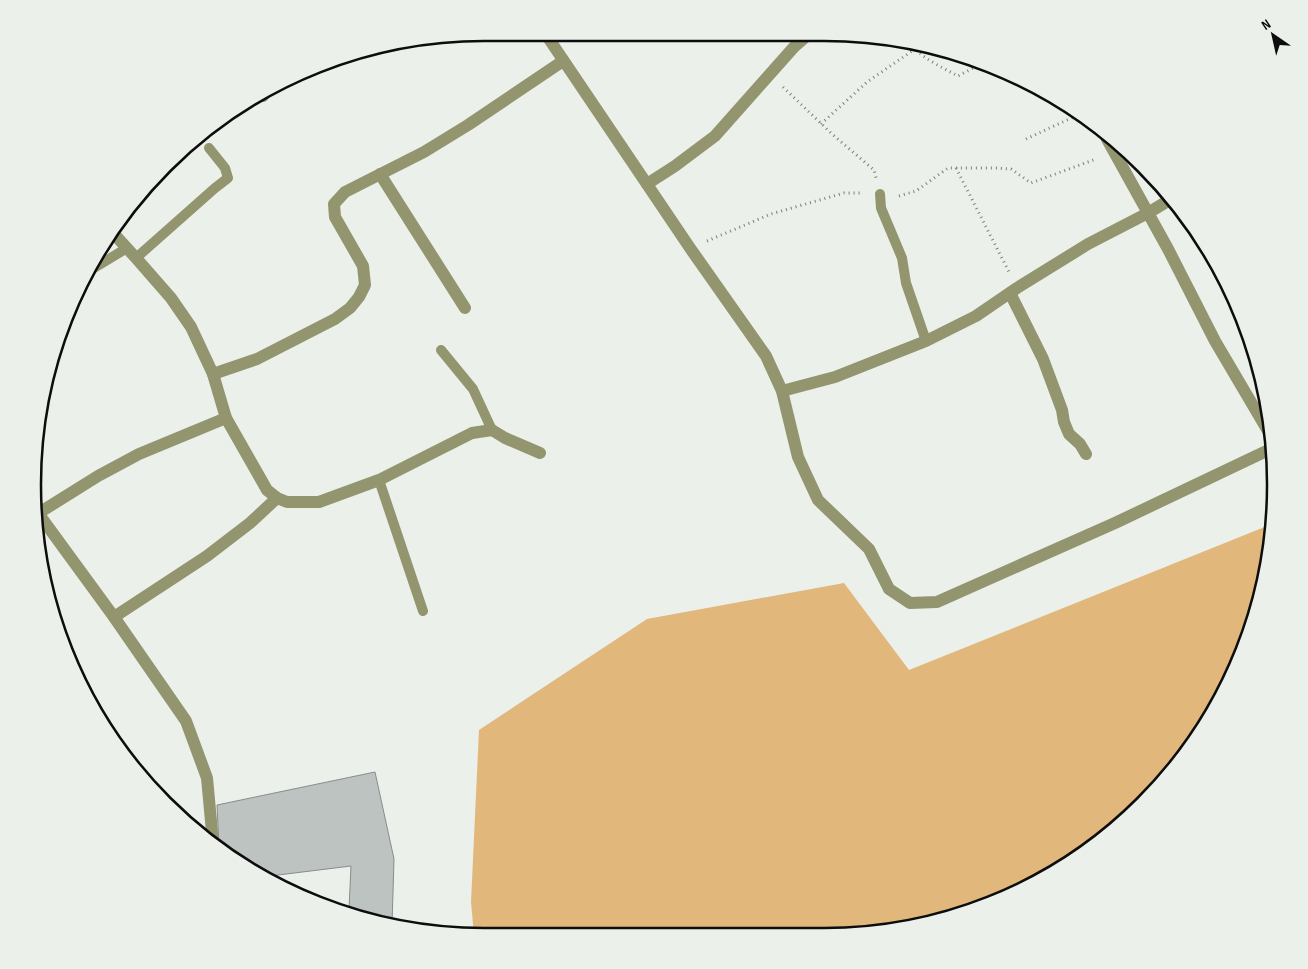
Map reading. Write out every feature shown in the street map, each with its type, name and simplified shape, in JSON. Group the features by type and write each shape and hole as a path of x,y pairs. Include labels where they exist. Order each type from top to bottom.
{"street":[{"path":"550,41 646,184 766,356 782,391 798,457 818,500 869,549 889,589 910,603 937,602 1115,523 1266,452"},
{"path":"646,184 675,166 715,136 801,41"},
{"path":"213,374 257,359 335,319 350,308 359,297 365,285 363,266 335,217 334,204 345,192 424,152 468,125 563,61"},
{"path":"1111,147 1168,249 1215,341 1262,421"},
{"path":"380,174 465,308"},
{"path":"782,391 835,377 926,341 976,316 1088,244 1165,203"},
{"path":"117,237 170,298 191,327 213,374 226,418 267,490 277,498 287,502 319,502 379,480 472,433 492,430 505,438 540,453"},
{"path":"1014,291 1062,410 1064,422 1070,434 1080,444 1086,454"},
{"path":"42,510 98,476 139,454 226,418"},
{"path":"114,617 207,556 250,523 277,498"},
{"path":"43,523 114,617 186,721 207,778 212,834"}],"lane":[{"path":"136,258 228,178 225,168 209,148"},
{"path":"880,194 881,208 902,258 906,283 926,341"},
{"path":"100,264 127,248"},
{"path":"441,350 473,389 492,430"},
{"path":"379,480 423,611"}],"path":[{"path":"821,124 867,82 912,50"},
{"path":"918,52 958,76 974,68"},
{"path":"770,76 874,170 880,194"},
{"path":"1026,139 1072,118"},
{"path":"690,248 770,214 844,193 898,196 916,191 948,168 1011,169 1030,182 1114,153"},
{"path":"956,168 1014,291"}],"shaded area":[{"path":"1265,527 1252,599 1243,627 1221,681 1192,731 1157,777 1116,818 1070,853 1020,882 993,894 938,913 881,924 852,927 473,928 471,902 479,730 647,619 844,583 909,670"}],"building":[{"path":"375,772 394,859 392,918 349,906 351,866 276,875 238,853 219,839 217,805"}]}
